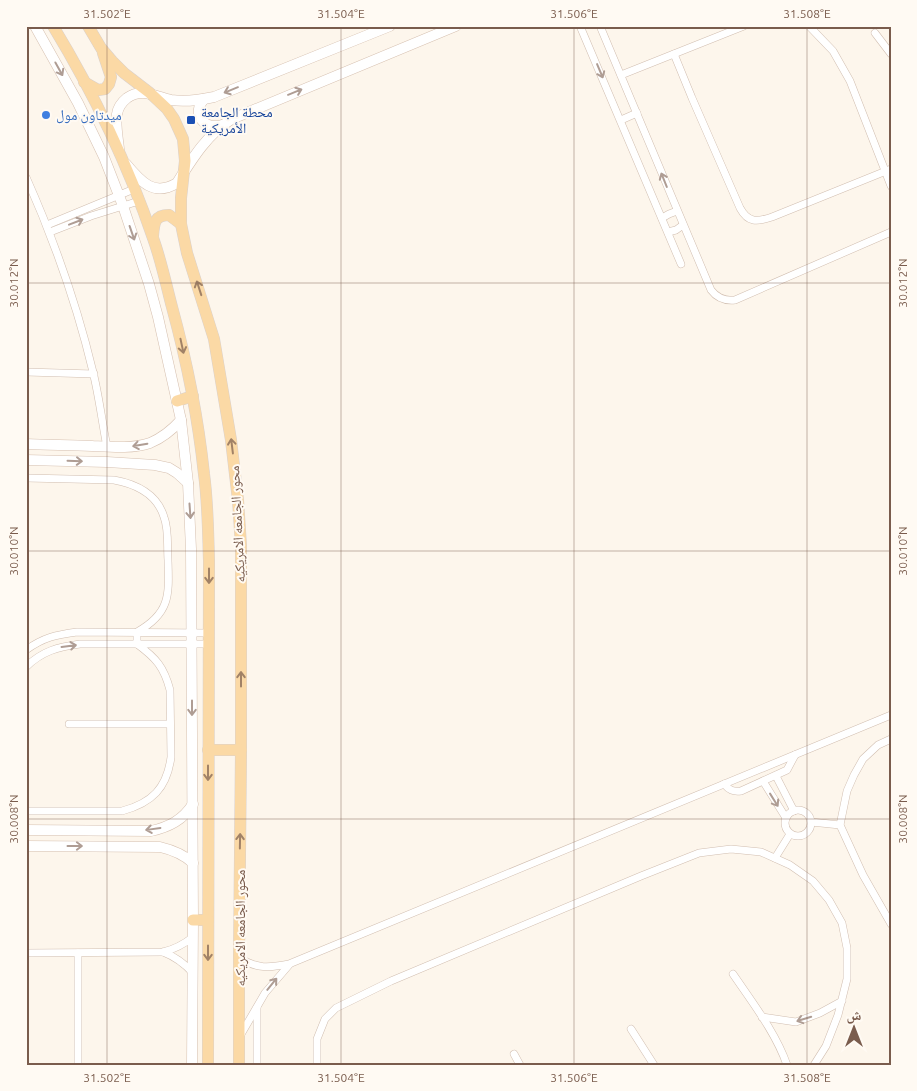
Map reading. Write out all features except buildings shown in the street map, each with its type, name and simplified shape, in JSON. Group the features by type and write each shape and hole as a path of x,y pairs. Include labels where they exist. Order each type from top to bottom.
{"main road":[{"name":"محور الجامعه الامريكيه","path":"52,26 83,81 120,154 139,201 153,238 165,279 193,396 207,498 209,639 208,1065"},
{"name":"محور الجامعه الامريكيه","path":"88,26 101,48 124,73 167,109 179,128 185,150 181,224 187,253 214,339 225,397 236,477 241,546 239,1065"},
{"path":"83,81 98,90 105,89 110,84 110,77 101,48"},
{"path":"153,238 155,224 161,216 169,215 181,224"},
{"path":"177,401 193,396"},
{"path":"208,750 241,750"},
{"path":"193,920 208,920"}],"street":[{"path":"35,26 78,103 104,157 123,206 158,317 181,420 191,531 192,1065"},
{"path":"390,26 222,94 204,99 171,100 144,92 136,93 124,100 117,112 120,154 140,180 152,187 165,188 172,186 184,173 200,148 222,125 245,113 456,26"},
{"path":"580,26 681,264"},
{"path":"600,26 711,290 717,297 735,300 891,232"},
{"path":"621,75 744,26"},
{"path":"810,26 833,51 845,72 888,170 891,186"},
{"path":"874,33 891,54"},
{"path":"674,54 740,208 743,214 751,220 757,221 772,218 888,170"},
{"path":"204,99 199,107 200,117 211,126 222,125"},
{"path":"621,120 637,113"},
{"path":"26,178 48,229 76,308 94,374 107,447"},
{"path":"48,229 100,203 134,189"},
{"path":"48,229 139,201"},
{"path":"100,203 104,212"},
{"path":"662,218 677,211"},
{"path":"668,232 676,230 683,225"},
{"path":"26,372 94,374"},
{"path":"26,444 107,447 136,446 151,442 167,434 181,420"},
{"path":"26,460 155,465 169,468 188,483"},
{"path":"26,478 114,480 126,482 143,489 156,502 166,523 168,593 166,604 161,613 146,627 137,632"},
{"path":"26,650 56,635 77,632 192,633 209,639"},
{"path":"137,632 137,644"},
{"path":"26,667 44,653 62,646 80,644 192,644 209,639"},
{"path":"26,811 122,811 150,800 163,785 170,767 171,757 170,690 164,673 154,657 137,644"},
{"path":"239,958 258,967 271,968 289,964 891,714"},
{"path":"69,724 170,724"},
{"path":"891,739 878,745 863,759 847,791 840,825 863,875 891,924"},
{"path":"724,784 729,790 735,792 763,782 787,770 794,755"},
{"path":"776,776 794,810"},
{"path":"763,782 786,818"},
{"path":"26,830 151,831 166,827 180,819 193,804"},
{"path":"794,810 805,812 811,822 807,833 802,836 790,834 785,824 789,813 794,810"},
{"path":"811,822 840,825"},
{"path":"775,858 790,834"},
{"path":"26,846 160,847 178,853 193,863"},
{"path":"317,1065 317,1038 325,1019 336,1008 391,982 640,876 699,853 732,849 761,852 790,865 813,881 829,900 842,922 847,948 847,979 838,1015 826,1046 814,1065"},
{"path":"26,953 163,952 174,950 193,937"},
{"path":"163,952 174,956 193,973"},
{"path":"78,953 78,1065"},
{"path":"240,1036 264,993 289,964"},
{"path":"733,974 762,1017 779,1046 787,1065"},
{"path":"762,1017 796,1022 820,1014 842,1001"},
{"path":"257,1006 257,1065"},
{"path":"631,1029 654,1065"},
{"path":"514,1054 520,1065"}],"place":[{"name":"ميدتاون مول","path":"46,115"},
{"name":"محطة الجامعة الأمريكية","path":"191,120"}]}
